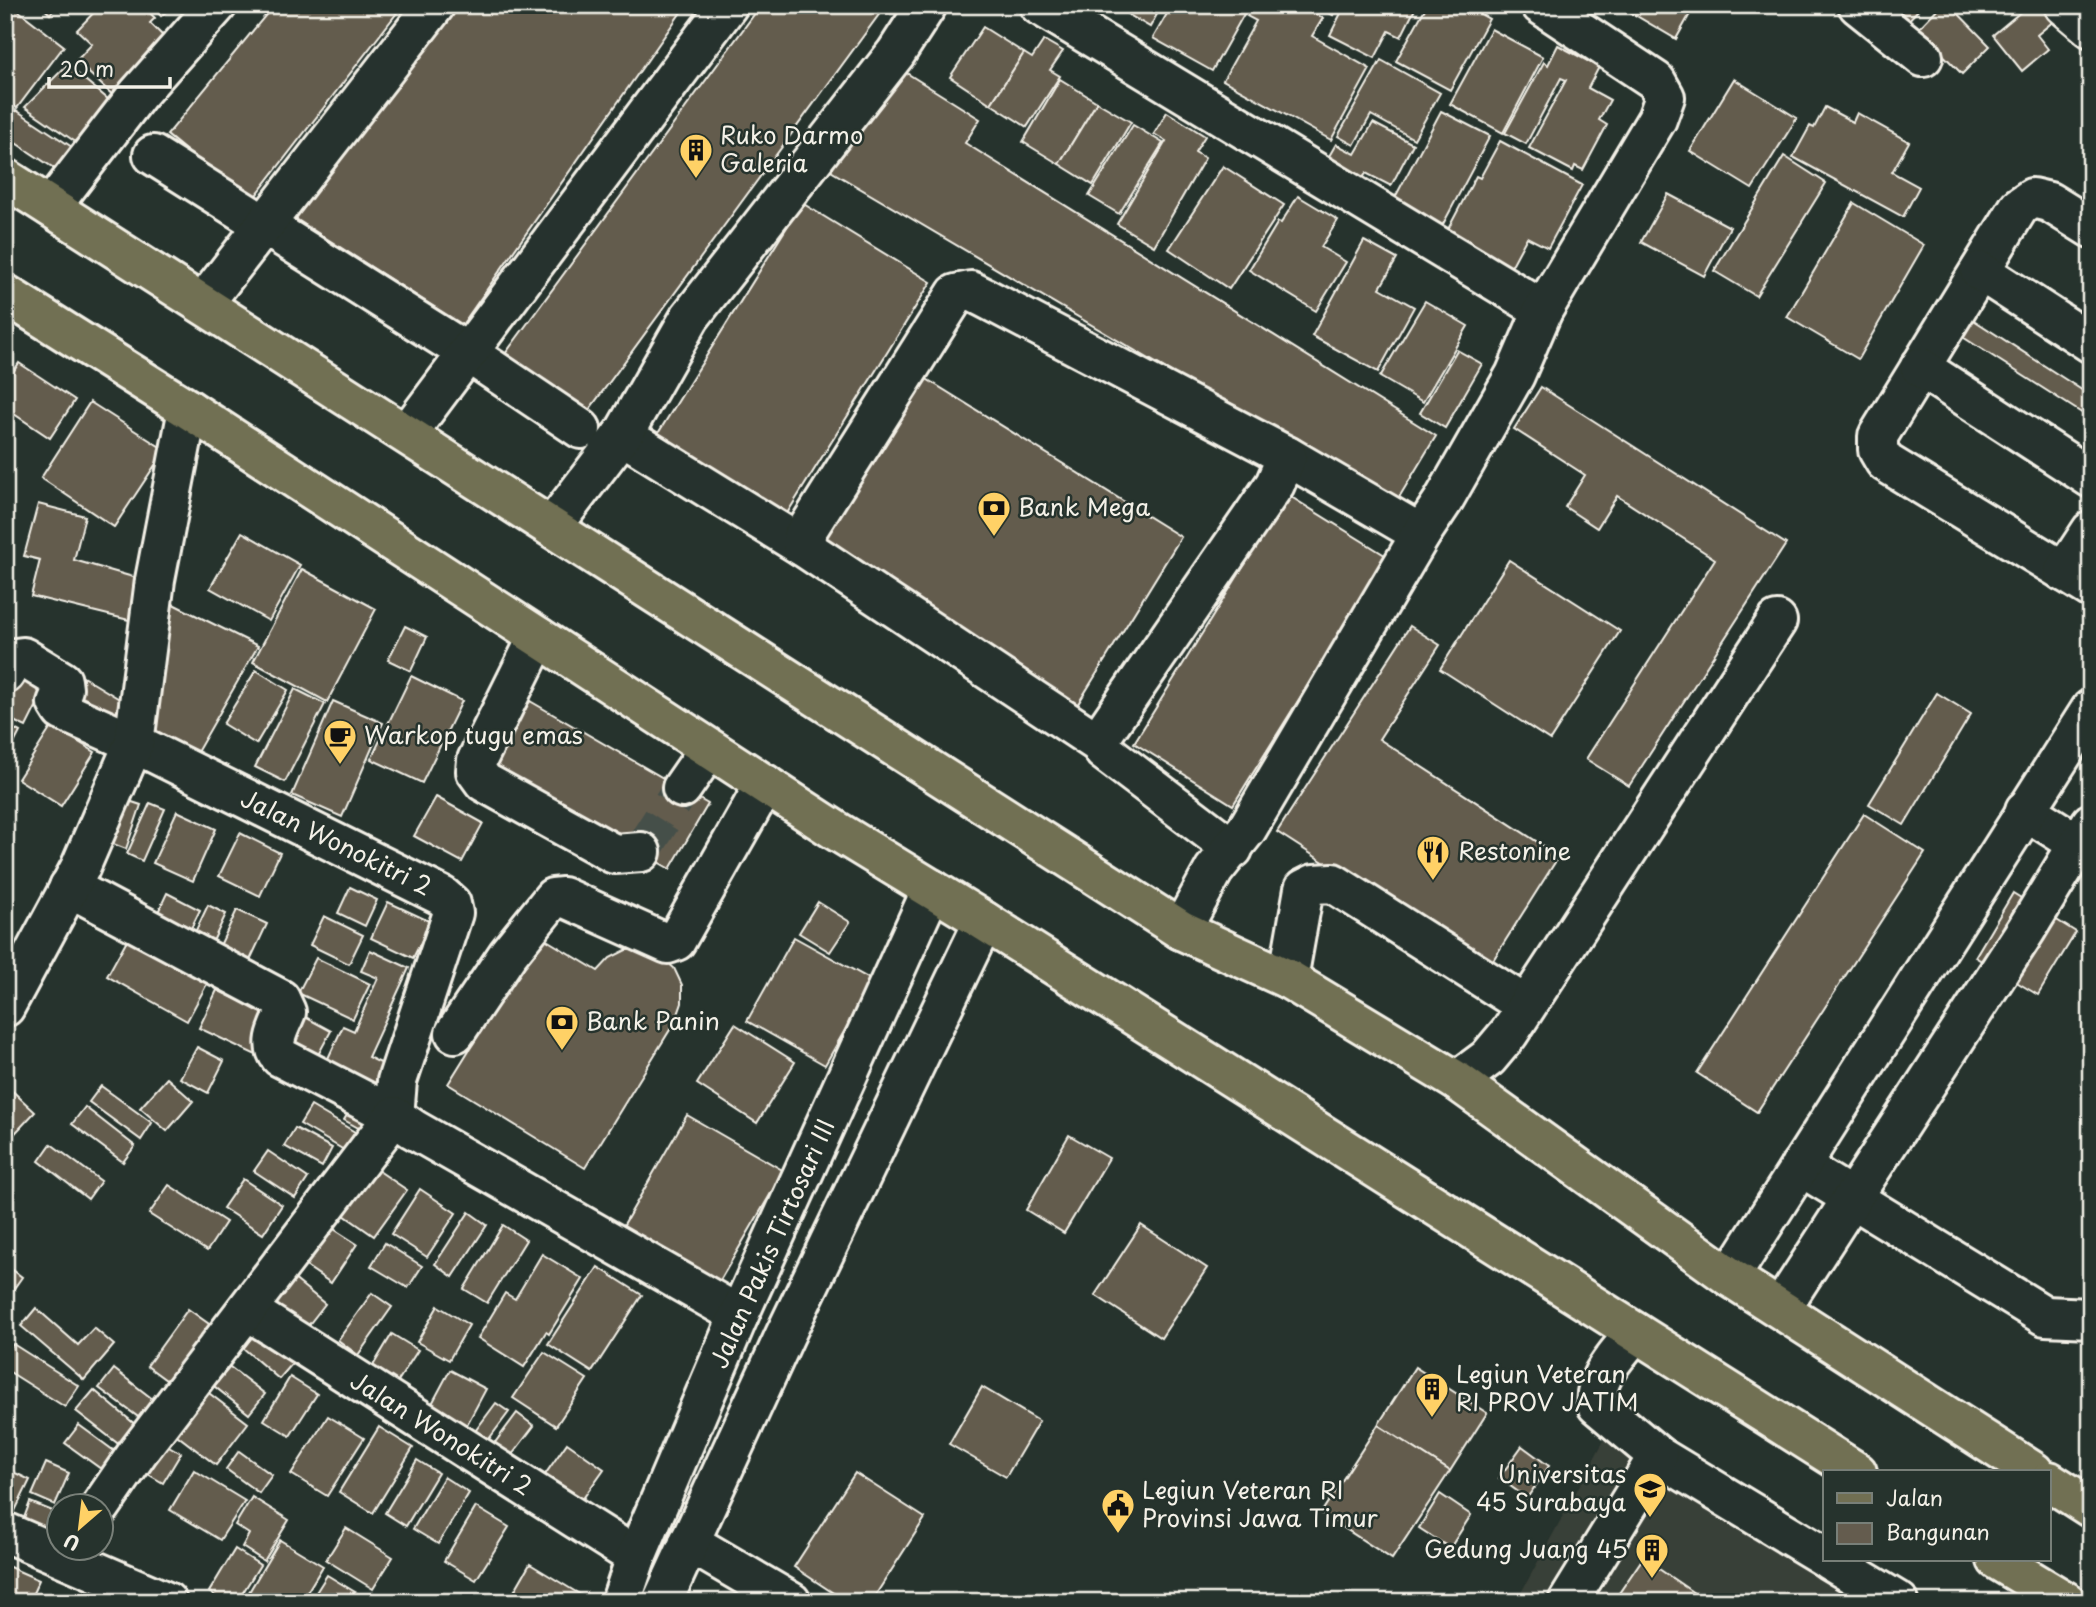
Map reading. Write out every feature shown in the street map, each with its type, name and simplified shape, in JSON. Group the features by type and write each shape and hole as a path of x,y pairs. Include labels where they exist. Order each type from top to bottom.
{"main road":[{"path":"5,177 1181,930 1288,979 1457,1081 1730,1277 2031,1470"},
{"path":"5,294 188,409 765,784 1854,1470"},
{"path":"2050,1483 2091,1508"},
{"path":"2000,1562 2067,1602"}],"street":[{"path":"51,206 138,94 217,5"},
{"path":"203,304 435,5"},
{"path":"407,434 727,5"},
{"path":"552,527 622,435 690,317 896,53 927,5"},
{"path":"1039,5 1544,310"},
{"path":"1181,930 1214,870 1233,849 1443,501 1515,375 1544,310 1657,119 1665,97 1656,81 1541,5"},
{"path":"1858,5 1923,57"},
{"path":"2064,5 2091,28"},
{"path":"153,155 468,353 582,429"},
{"path":"2091,228 2049,202 2032,198 2019,207 1878,436 1878,450 1885,463 2078,580 2091,531"},
{"path":"1979,271 2091,343"},
{"path":"802,546 802,538 956,294 971,291 1287,456 1421,534"},
{"path":"1920,367 2091,478"},
{"path":"5,1007 80,868 134,743 155,580 188,409"},
{"path":"622,435 802,546 1100,744 1104,751 1233,849"},
{"path":"1100,744 1102,735 1275,484 1287,456"},
{"path":"1457,1081 1488,1058 1509,1033 1777,621"},
{"path":"538,637 477,760 476,771 484,782 614,854 641,852"},
{"name":"Jalan Wonokitri 2","path":"5,674 15,658 23,657 62,681 64,689 57,702 62,711 134,743 442,896 451,904 453,913 397,1081 394,1115"},
{"path":"1730,1277 2091,709"},
{"path":"682,789 709,748"},
{"path":"455,1032 508,954 554,898 564,897 668,944 677,941 765,784"},
{"path":"1781,1308 2087,840 2025,810"},
{"path":"1288,979 1304,889 1314,884 1333,883 1525,1005"},
{"path":"69,887 280,999 286,1012 274,1044 280,1057 394,1115 425,1136 739,1315"},
{"name":"Jalan Pakis Tirtosari III","path":"621,1602 636,1557 739,1315 932,889"},
{"name":"Jalan Pakis Tirtosari III","path":"662,1602 946,996 984,921"},
{"path":"896,971 946,996"},
{"path":"111,1492 138,1452 394,1115"},
{"path":"1800,1166 2045,1316 2091,1318"},
{"name":"Jalan Wonokitri 2","path":"247,1310 636,1557"},
{"path":"1635,1332 1600,1379 1596,1395 1597,1405 1658,1455 1823,1556"},
{"path":"1568,1602 1658,1455"},
{"path":"5,1532 46,1546"},
{"path":"689,1542 791,1602"},
{"path":"86,1562 167,1602"},
{"path":"1832,1562 1899,1602"}],"shaded area":[{"name":"Universitas 45 Surabaya","path":"1607,1435 1870,1602 1516,1602"}],"building":[{"path":"5,5 11,5 64,46 17,108 5,99"},
{"path":"40,5 58,5 50,14"},
{"path":"101,5 142,5 155,18 150,23 170,43 117,99 76,61 92,44 77,30"},
{"path":"151,5 174,5 161,16"},
{"path":"274,5 403,5 250,203 167,135"},
{"path":"455,5 686,5 462,325 285,212"},
{"name":"Ruko Darmo Galeria","path":"761,5 886,5 586,414 505,354"},
{"path":"1112,5 1162,5 1150,27"},
{"path":"1172,5 1249,5 1212,71 1153,38"},
{"path":"1253,5 1300,5 1323,18 1312,36 1370,69 1331,140 1223,80 1256,21 1247,16"},
{"path":"1315,5 1338,5 1333,15"},
{"path":"1345,5 1417,5 1401,37 1389,31 1375,58 1330,35"},
{"path":"1427,5 1464,5 1489,19 1450,90 1396,61"},
{"path":"1618,5 1695,5 1676,39"},
{"path":"1878,5 1923,5 1901,28"},
{"path":"1941,5 1950,5 1990,46 1962,74 1918,29"},
{"path":"2029,5 2053,5 2061,15 2037,35 2048,49 2022,71 1993,35"},
{"path":"983,27 1024,53 991,104 950,77"},
{"path":"1491,29 1543,57 1503,133 1450,104"},
{"path":"1044,40 1063,51 1050,70 1060,76 1027,127 991,104 1024,53 1032,58"},
{"path":"1558,45 1599,67 1588,88 1610,100 1599,120 1607,125 1583,170 1575,166 1573,171 1529,148 1566,80 1561,78 1526,144 1505,133 1544,62 1548,65"},
{"path":"1381,60 1440,93 1414,139 1371,115 1354,145 1338,136"},
{"path":"67,65 109,100 77,143 25,107"},
{"path":"897,67 980,119 965,143 1436,436 1395,504 829,170"},
{"path":"1060,79 1097,102 1059,164 1023,142"},
{"path":"1734,79 1797,118 1752,189 1690,151"},
{"path":"1097,102 1131,122 1093,185 1059,164"},
{"path":"1825,107 1853,122 1857,113 1909,142 1892,172 1919,187 1903,217 1793,157 1810,126 1814,128"},
{"path":"16,110 75,149 60,172 5,136 5,126"},
{"path":"1441,111 1490,136 1441,228 1392,203"},
{"path":"1167,112 1205,136 1195,152 1205,158 1154,246 1117,224 1166,141 1154,134"},
{"path":"1373,123 1413,144 1391,186 1366,173 1361,182 1325,163 1336,144 1355,154"},
{"path":"1133,125 1163,143 1119,214 1089,196"},
{"path":"1500,141 1582,185 1548,248 1527,237 1511,267 1446,233 1476,176 1480,178"},
{"path":"1784,156 1826,183 1756,296 1714,271"},
{"path":"1223,166 1284,205 1229,289 1169,249"},
{"path":"1668,194 1730,227 1704,276 1641,242"},
{"path":"1298,196 1338,220 1321,247 1346,262 1316,311 1249,270 1278,222 1281,223"},
{"path":"802,203 931,282 781,523 652,443"},
{"path":"1854,203 1924,245 1858,359 1787,317"},
{"path":"1364,241 1397,259 1380,288 1414,307 1378,372 1312,336"},
{"path":"1425,301 1468,326 1423,402 1380,377"},
{"path":"1969,317 2091,396 2091,419 1958,334"},
{"path":"1457,350 1482,364 1445,428 1420,413"},
{"path":"19,363 75,400 50,438 5,408 5,384"},
{"name":"Bank Mega","path":"912,370 1181,537 1076,707 807,539"},
{"path":"1541,387 1786,544 1629,786 1586,759 1715,559 1617,496 1597,528 1565,507 1585,475 1514,429"},
{"path":"90,402 165,450 114,527 41,478"},
{"path":"1288,495 1388,557 1233,805 1134,743"},
{"path":"38,504 85,516 74,560 147,581 141,623 31,596 40,560 24,556"},
{"path":"242,532 300,565 269,621 210,588"},
{"path":"1509,560 1620,631 1550,740 1440,669"},
{"path":"302,569 376,609 327,702 253,662"},
{"path":"169,602 258,646 196,754 143,723"},
{"path":"405,626 427,637 411,671 388,660"},
{"path":"1410,626 1440,645 1379,739 1559,856 1488,968 1277,832"},
{"path":"256,670 288,690 256,744 223,724"},
{"path":"11,671 45,689 26,727 5,717 5,683"},
{"path":"411,676 462,701 422,783 371,759"},
{"path":"83,677 126,703 112,724 70,699"},
{"path":"295,689 325,704 285,782 255,767"},
{"path":"1937,693 1971,714 1904,825 1869,804"},
{"path":"333,701 383,723 342,817 292,795"},
{"path":"530,701 708,804 670,869 492,767"},
{"path":"5,724 20,732 5,761"},
{"path":"52,726 95,752 61,806 18,779"},
{"path":"436,797 483,823 462,862 414,836"},
{"path":"123,799 141,805 126,849 108,842"},
{"path":"150,803 165,809 142,861 127,854"},
{"path":"177,811 216,829 193,881 153,863"},
{"path":"1864,814 1925,853 1757,1112 1697,1073"},
{"path":"240,833 280,853 260,896 219,876"},
{"path":"350,887 377,900 365,926 338,913"},
{"path":"167,893 200,910 183,945 150,929"},
{"path":"2013,893 2076,932 2038,995 1975,957"},
{"path":"388,902 431,922 413,958 371,938"},
{"path":"818,902 850,922 830,952 799,933"},
{"path":"208,905 226,914 206,956 188,947"},
{"path":"237,910 267,924 244,973 214,958"},
{"path":"324,916 363,935 349,964 310,945"},
{"path":"134,927 214,971 187,1021 107,976"},
{"name":"Bank Panin","path":"540,936 598,971 610,958 626,950 644,950 661,957 674,968 682,985 682,1003 676,1020 585,1168 448,1084"},
{"path":"794,937 873,981 825,1065 747,1021"},
{"path":"370,950 409,968 368,1057 387,1066 375,1091 324,1067 343,1026 354,1031 378,978 361,971"},
{"path":"316,958 370,984 353,1019 298,993"},
{"path":"217,990 276,1018 258,1056 199,1028"},
{"path":"296,1012 331,1031 318,1055 283,1036"},
{"path":"735,1024 795,1062 757,1123 697,1084"},
{"path":"197,1047 224,1061 208,1093 180,1078"},
{"path":"167,1078 193,1101 167,1131 140,1108"},
{"path":"5,1084 35,1112 5,1144"},
{"path":"101,1086 152,1123 141,1140 89,1102"},
{"path":"356,1100 371,1135 344,1120"},
{"path":"311,1106 355,1132 344,1150 300,1124"},
{"path":"85,1107 135,1146 123,1162 72,1124"},
{"path":"687,1115 784,1171 715,1289 619,1233"},
{"path":"295,1128 332,1148 322,1167 284,1146"},
{"path":"1069,1135 1109,1158 1064,1233 1026,1210"},
{"path":"51,1144 101,1181 88,1199 39,1161"},
{"path":"268,1151 308,1178 295,1198 254,1171"},
{"path":"373,1167 407,1190 374,1236 341,1213"},
{"path":"243,1179 282,1205 263,1234 223,1208"},
{"path":"169,1185 226,1222 207,1251 149,1214"},
{"path":"420,1189 456,1213 427,1257 391,1234"},
{"path":"469,1212 487,1225 453,1277 435,1264"},
{"path":"326,1224 357,1244 331,1283 300,1262"},
{"path":"503,1225 526,1240 487,1303 464,1289"},
{"path":"1141,1225 1207,1268 1161,1338 1095,1295"},
{"path":"385,1243 422,1266 408,1288 371,1266"},
{"path":"542,1254 583,1279 549,1334 546,1332 524,1367 478,1338 505,1293 515,1299"},
{"path":"5,1264 22,1277 8,1297 5,1295"},
{"path":"598,1267 642,1295 592,1372 548,1344"},
{"path":"287,1273 325,1304 300,1336 260,1305"},
{"path":"372,1293 392,1307 358,1355 338,1340"},
{"path":"438,1306 469,1325 449,1360 417,1342"},
{"path":"36,1308 78,1345 94,1328 114,1345 84,1380 21,1326"},
{"path":"188,1309 219,1331 177,1388 147,1366"},
{"path":"261,1326 298,1357 279,1379 243,1348"},
{"path":"392,1334 418,1350 393,1389 368,1374"},
{"path":"13,1344 79,1386 65,1407 5,1369 5,1356"},
{"path":"544,1352 587,1379 556,1426 513,1398"},
{"path":"230,1367 265,1394 249,1414 214,1386"},
{"name":"Legiun Veteran RI PROV JATIM","path":"1415,1367 1487,1413 1450,1471 1378,1425"},
{"path":"114,1369 159,1404 145,1422 99,1388"},
{"path":"450,1370 486,1389 463,1432 427,1413"},
{"path":"290,1377 317,1394 290,1436 264,1420"},
{"path":"201,1387 248,1423 216,1465 169,1429"},
{"path":"982,1387 1039,1421 1006,1477 949,1444"},
{"path":"94,1390 137,1426 121,1446 76,1411"},
{"path":"496,1403 509,1412 480,1451 467,1442"},
{"path":"517,1413 534,1426 502,1468 485,1456"},
{"path":"328,1416 364,1438 327,1496 291,1474"},
{"path":"79,1425 121,1456 108,1474 65,1443"},
{"path":"1378,1425 1450,1471 1392,1559 1321,1513"},
{"path":"379,1427 413,1448 373,1513 339,1492"},
{"path":"160,1441 181,1453 163,1483 141,1470"},
{"path":"567,1443 604,1469 572,1514 535,1489"},
{"path":"1522,1446 1549,1466 1527,1498 1499,1478"},
{"path":"239,1451 272,1475 259,1493 226,1469"},
{"path":"417,1460 438,1473 406,1526 385,1513"},
{"path":"46,1463 69,1473 61,1492 46,1492 46,1501 32,1495"},
{"path":"5,1468 30,1480 12,1517 5,1514"},
{"path":"194,1470 245,1501 220,1540 170,1510"},
{"path":"855,1473 925,1518 871,1602 847,1602 794,1567"},
{"path":"444,1477 469,1493 438,1544 413,1529"},
{"path":"1440,1494 1471,1515 1450,1548 1419,1528"},
{"path":"252,1497 289,1520 264,1561 242,1547 249,1534 235,1525"},
{"path":"30,1502 46,1508 46,1536 21,1526"},
{"path":"476,1507 509,1527 476,1580 444,1561"},
{"path":"346,1528 393,1557 373,1589 326,1560"},
{"path":"280,1540 323,1566 301,1602 243,1602"},
{"path":"235,1549 260,1565 237,1602 225,1602 209,1592"},
{"name":"Gedung Juang 45","path":"1643,1558 1707,1602 1613,1602"},
{"path":"530,1564 581,1595 577,1602 508,1602"},
{"path":"5,1565 39,1580 29,1602 5,1602"},
{"path":"327,1575 360,1595 356,1602 310,1602"}],"tunnel":[{"path":"641,852 682,788"}],"place":[{"name":"Ruko Darmo Galeria","path":"696,180"},
{"name":"Bank Mega","path":"994,538"},
{"name":"Warkop tugu emas","path":"340,766"},
{"name":"Restonine","path":"1433,882"},
{"name":"Bank Panin","path":"562,1052"},
{"name":"Legiun Veteran RI PROV JATIM","path":"1432,1419"},
{"name":"Universitas 45 Surabaya","path":"1650,1519"},
{"name":"Legiun Veteran RI Provinsi Jawa Timur","path":"1118,1535"},
{"name":"Gedung Juang 45","path":"1652,1580"}]}
